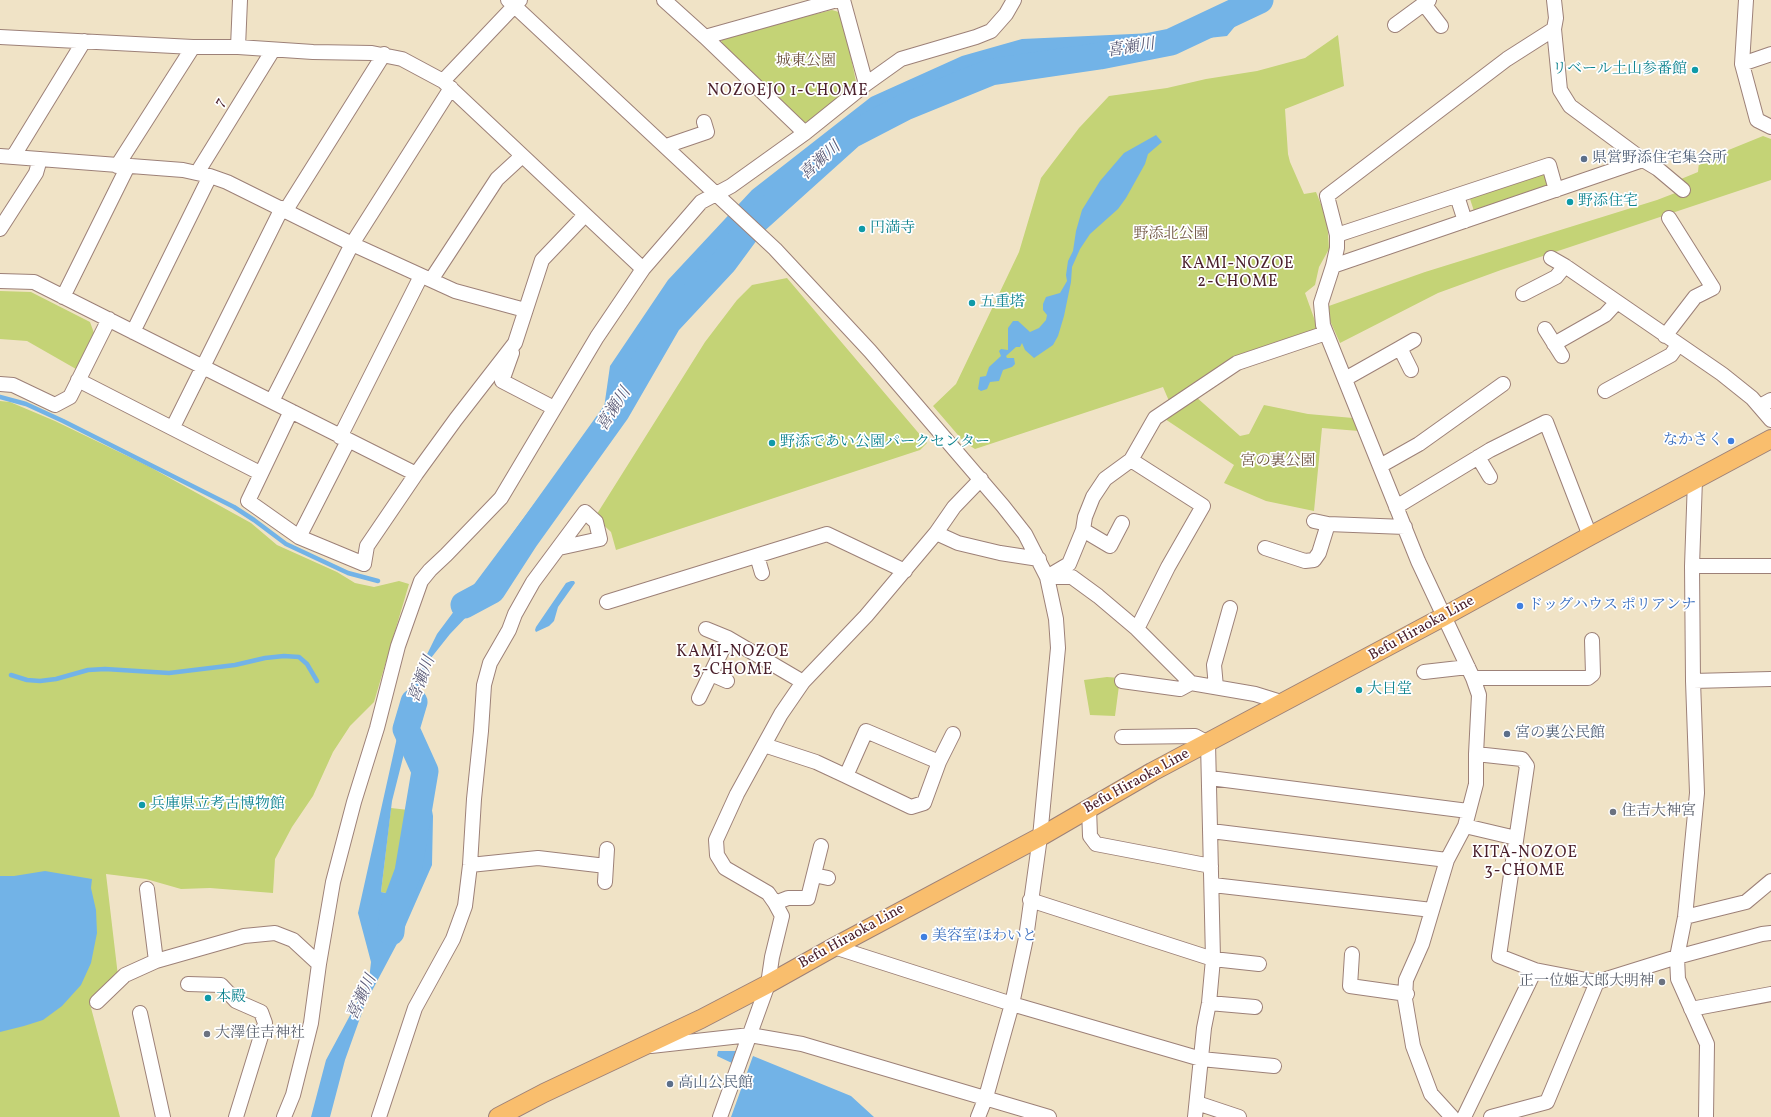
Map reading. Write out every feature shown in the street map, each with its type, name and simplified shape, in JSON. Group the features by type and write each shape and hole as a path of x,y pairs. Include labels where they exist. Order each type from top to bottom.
{"main road":[{"name":"Befu Hiraoka Line","path":"498,1117 544,1093 701,1019 768,984 1040,837 1152,772 1444,617 1590,536 1771,439"}],"street":[{"path":"238,47 240,0"},
{"path":"664,0 705,37 805,133"},
{"path":"705,37 837,0"},
{"path":"843,0 866,84"},
{"path":"284,1117 293,1095 311,1024 319,964 333,882 352,809 377,728 398,646 421,582 430,570 502,498 554,408 597,338 643,269 701,202 721,197 866,84 901,59 976,37 991,31 1006,14 1014,0"},
{"path":"1554,0 1556,18 1554,29 1560,90 1562,95 1570,106 1643,160 1658,169 1683,190"},
{"path":"1746,0 1742,64 1757,120 1771,127"},
{"path":"272,401 352,244 447,85 514,2 769,242 870,351 981,479 1025,534 1047,577 1056,619 1058,648 1040,837 1030,900 1026,938 1012,1004 986,1097 978,1117"},
{"path":"1395,25 1426,2 1442,26"},
{"path":"1452,1117 1431,1094 1413,1046 1405,999 1406,980 1422,944 1448,860 1465,826 1476,784 1479,695 1470,672 1425,578 1326,333 1321,303 1337,248 1337,235 1327,196 1507,59 1554,29"},
{"path":"0,37 193,47 238,47 273,50 384,54 402,58 447,85 643,269"},
{"path":"6,157 84,41"},
{"path":"63,297 123,166 193,47"},
{"name":"7","path":"133,332 204,174 273,50"},
{"path":"173,427 284,209 384,54"},
{"path":"1742,64 1771,54"},
{"path":"666,146 707,132 704,122"},
{"path":"299,537 344,439 426,278 498,179 522,156"},
{"path":"6,157 183,170 204,174 227,182 352,244 455,291 525,310"},
{"path":"0,229 36,173 40,159"},
{"path":"1332,266 1643,160"},
{"path":"1337,235 1549,166 1556,190"},
{"path":"1457,196 1465,221"},
{"path":"554,408 502,381 542,260 585,215"},
{"path":"1665,336 1695,297 1713,288 1669,218"},
{"path":"1551,258 1565,266 1722,374 1752,398 1765,403 1771,420"},
{"path":"1524,294 1556,277 1565,266"},
{"path":"0,281 34,282 416,474"},
{"path":"1554,344 1605,315 1616,302"},
{"path":"0,384 13,385 55,405 70,397 109,319"},
{"path":"1545,328 1562,356"},
{"path":"1047,577 1069,564 1083,530 1085,517 1093,497 1105,479 1131,460 1155,418 1237,363 1326,333"},
{"path":"1345,379 1414,340"},
{"path":"291,410 248,501 299,537 364,564 367,546 416,474 456,419 515,343"},
{"path":"1605,391 1671,355 1678,345"},
{"path":"1400,348 1411,370"},
{"path":"78,380 173,427 260,473"},
{"path":"1380,466 1488,403 1503,384"},
{"path":"1396,506 1478,457 1546,422 1590,536"},
{"path":"1478,457 1490,477"},
{"path":"1131,460 1203,506 1168,567 1136,629"},
{"path":"720,1117 768,984 772,957 782,916 768,893 725,868 716,855 716,840 737,794 781,714 803,682 866,616 936,533 954,507 981,479"},
{"path":"1695,479 1692,566 1693,681 1697,793 1685,917 1677,958 1678,979 1707,1044 1706,1117"},
{"path":"1314,521 1328,524 1405,527"},
{"path":"1083,530 1110,546 1122,523"},
{"path":"1265,548 1280,560 1314,560 1319,554 1328,524"},
{"path":"936,533 958,543 1000,553 1039,559"},
{"path":"607,602 827,534 905,571"},
{"path":"379,1117 415,1008 455,932 465,906 470,865 484,685 490,663 509,630 520,603 533,582 559,548"},
{"path":"757,556 762,573"},
{"path":"1692,566 1771,566"},
{"path":"1047,577 1072,577 1098,596 1136,629 1191,683"},
{"path":"1216,686 1214,665 1230,608"},
{"path":"706,629 728,638 803,682"},
{"path":"699,698 728,638"},
{"path":"1424,672 1470,672 1588,678 1593,674 1592,640"},
{"path":"711,674 727,681"},
{"path":"1693,681 1771,679"},
{"path":"1122,681 1180,689 1191,683 1216,686 1255,694 1284,703"},
{"path":"846,776 866,731 939,762"},
{"path":"764,745 816,762 910,807 924,803 939,762 953,734"},
{"path":"1122,737 1195,736 1208,743 1211,866 1213,885 1213,958 1196,1110 1239,1117"},
{"path":"1476,754 1522,759 1527,766 1499,956 1535,970 1597,982 1762,934 1771,933"},
{"path":"1210,778 1468,811"},
{"path":"1089,808 1090,836 1096,844 1211,866"},
{"path":"1465,826 1516,838"},
{"path":"1211,831 1448,860"},
{"path":"775,903 788,898 808,898 821,846"},
{"path":"605,882 607,849"},
{"path":"470,865 538,858 606,866"},
{"path":"814,875 828,878"},
{"path":"1685,917 1746,902 1771,881"},
{"path":"1213,885 1432,910"},
{"path":"147,889 156,961"},
{"path":"1030,900 1213,958 1259,964"},
{"path":"97,1002 126,976 156,961 244,936 275,933 293,940 319,964"},
{"path":"834,947 1012,1004 1201,1059 1274,1066"},
{"path":"1352,954 1344,969 1350,986 1406,994"},
{"path":"1464,1117 1535,970"},
{"path":"1491,1117 1547,1102 1597,982"},
{"path":"188,984 221,985 236,1001 261,1012 265,1023 236,1117"},
{"path":"1692,1009 1771,994"},
{"path":"1209,1003 1255,1007"},
{"path":"140,1013 163,1117"},
{"path":"641,1047 750,1035 802,1044 986,1097 1049,1117"}],"green space":[{"name":"城東公園","path":"832,10 842,13 856,82 812,119 804,123 721,44 722,37"},
{"name":"野添北公園","path":"1338,35 1344,86 1285,109 1288,154 1290,162 1304,194 1316,192 1327,219 1329,249 1319,267 1315,285 1305,293 1319,332 1169,401 1163,387 975,449 964,442 933,406 956,384 1019,252 1041,178 1079,128 1109,96 1167,88 1206,79 1257,71 1305,58"},
{"path":"1763,136 1771,139 1771,180 1501,270 1438,293 1340,343 1327,314 1326,307 1425,272 1657,200 1683,190 1681,179 1698,172 1699,162"},
{"path":"1542,172 1547,174 1550,182 1547,187 1474,211 1469,196"},
{"path":"787,278 927,443 920,450 616,550 611,532 595,517 705,342 737,300 752,285"},
{"path":"0,291 31,292 90,322 94,333 76,369 27,341 0,339"},
{"name":"宮の裏公園","path":"1195,396 1240,436 1249,434 1264,405 1308,414 1353,418 1359,431 1322,428 1314,511 1266,501 1224,483 1234,465 1162,417"},
{"path":"0,401 10,402 55,421 148,466 251,523 277,545 337,572 355,583 374,587 399,581 409,584 374,702 350,726 333,752 313,796 292,827 275,859 273,893 210,888 181,889 146,879 106,874 118,976 90,1004 120,1117 0,1117"},
{"path":"1107,677 1120,678 1115,716 1090,715 1084,680"},
{"path":"391,808 417,811 419,855 400,896 381,892"}],"water":[{"path":"1246,0 1260,0 1255,2 1227,36 1171,42 991,72 905,107 851,135 752,224 724,262 668,321 616,412 525,539 492,590 450,634 427,663 392,801 381,892 400,896 419,855 417,811 425,771 433,816 432,865 400,938 365,1004 345,1060 330,1117 311,1117 326,1060 369,980 371,962 358,913 406,697 437,634 555,476 572,461 602,422 610,366 668,280 752,190 871,97 962,56 1022,39 1220,30"},
{"path":"1156,135 1162,142 1148,154 1145,164 1126,198 1118,209 1090,234 1080,249 1072,267 1071,282 1064,316 1058,336 1053,345 1034,358 1025,350 1022,343 1020,347 1016,347 1006,356 1007,358 1014,358 1015,364 1012,367 1003,370 999,381 990,382 987,389 981,391 978,389 980,377 986,376 989,367 1001,356 999,351 1001,349 1008,350 1008,328 1013,321 1018,321 1030,332 1039,328 1046,320 1047,315 1043,310 1043,304 1046,297 1060,293 1067,281 1066,275 1068,261 1073,251 1076,231 1082,210 1100,181 1124,153"},
{"path":"574,581 575,583 558,607 554,621 549,626 536,632 536,627 566,583"},
{"path":"45,871 92,879 91,888 96,910 97,933 91,963 81,985 62,1006 43,1020 0,1032 0,876 14,876"},
{"path":"718,1051 739,1051 734,1064 717,1056"},
{"path":"753,1056 851,1096 874,1117 731,1117"}],"waterway":[{"name":"喜瀬川","path":"464,605 492,590 525,539 616,412 668,322 724,262 752,224 851,135 905,107 991,72 1100,56 1171,42 1260,0"},
{"path":"0,397 26,404 63,421 234,507 286,544 348,573 378,581"},
{"path":"11,675 27,680 40,681 56,679 88,670 105,669 169,673 235,665 265,658 284,656 299,657 307,664 317,681"},
{"name":"喜瀬川","path":"391,932 393,912 408,872 425,771 406,729 414,702"}],"place":[{"name":"リベール土山参番館","path":"1695,70"},
{"name":"県営野添住宅集会所","path":"1584,159"},
{"name":"野添住宅","path":"1570,202"},
{"name":"円満寺","path":"862,229"},
{"name":"五重塔","path":"972,303"},
{"name":"なかさく","path":"1731,441"},
{"name":"野添であい公園パークセンター","path":"772,443"},
{"name":"ドッグハウス ポリアンナ","path":"1520,606"},
{"name":"大日堂","path":"1359,690"},
{"name":"宮の裏公民館","path":"1507,734"},
{"name":"兵庫県立考古博物館","path":"142,805"},
{"name":"住吉大神宮","path":"1613,812"},
{"name":"美容室ほわいと","path":"924,937"},
{"name":"正一位姫太郎大明神","path":"1662,982"},
{"name":"本殿","path":"208,998"},
{"name":"大澤住吉神社","path":"207,1034"},
{"name":"高山公民館","path":"670,1084"}],"district":[{"name":"NOZOEJO 1-CHOME","path":"788,92"},
{"name":"KAMI-NOZOE 2-CHOME","path":"1238,274"},
{"name":"KAMI-NOZOE 3-CHOME","path":"733,662"},
{"name":"KITA-NOZOE 3-CHOME","path":"1525,863"}]}
